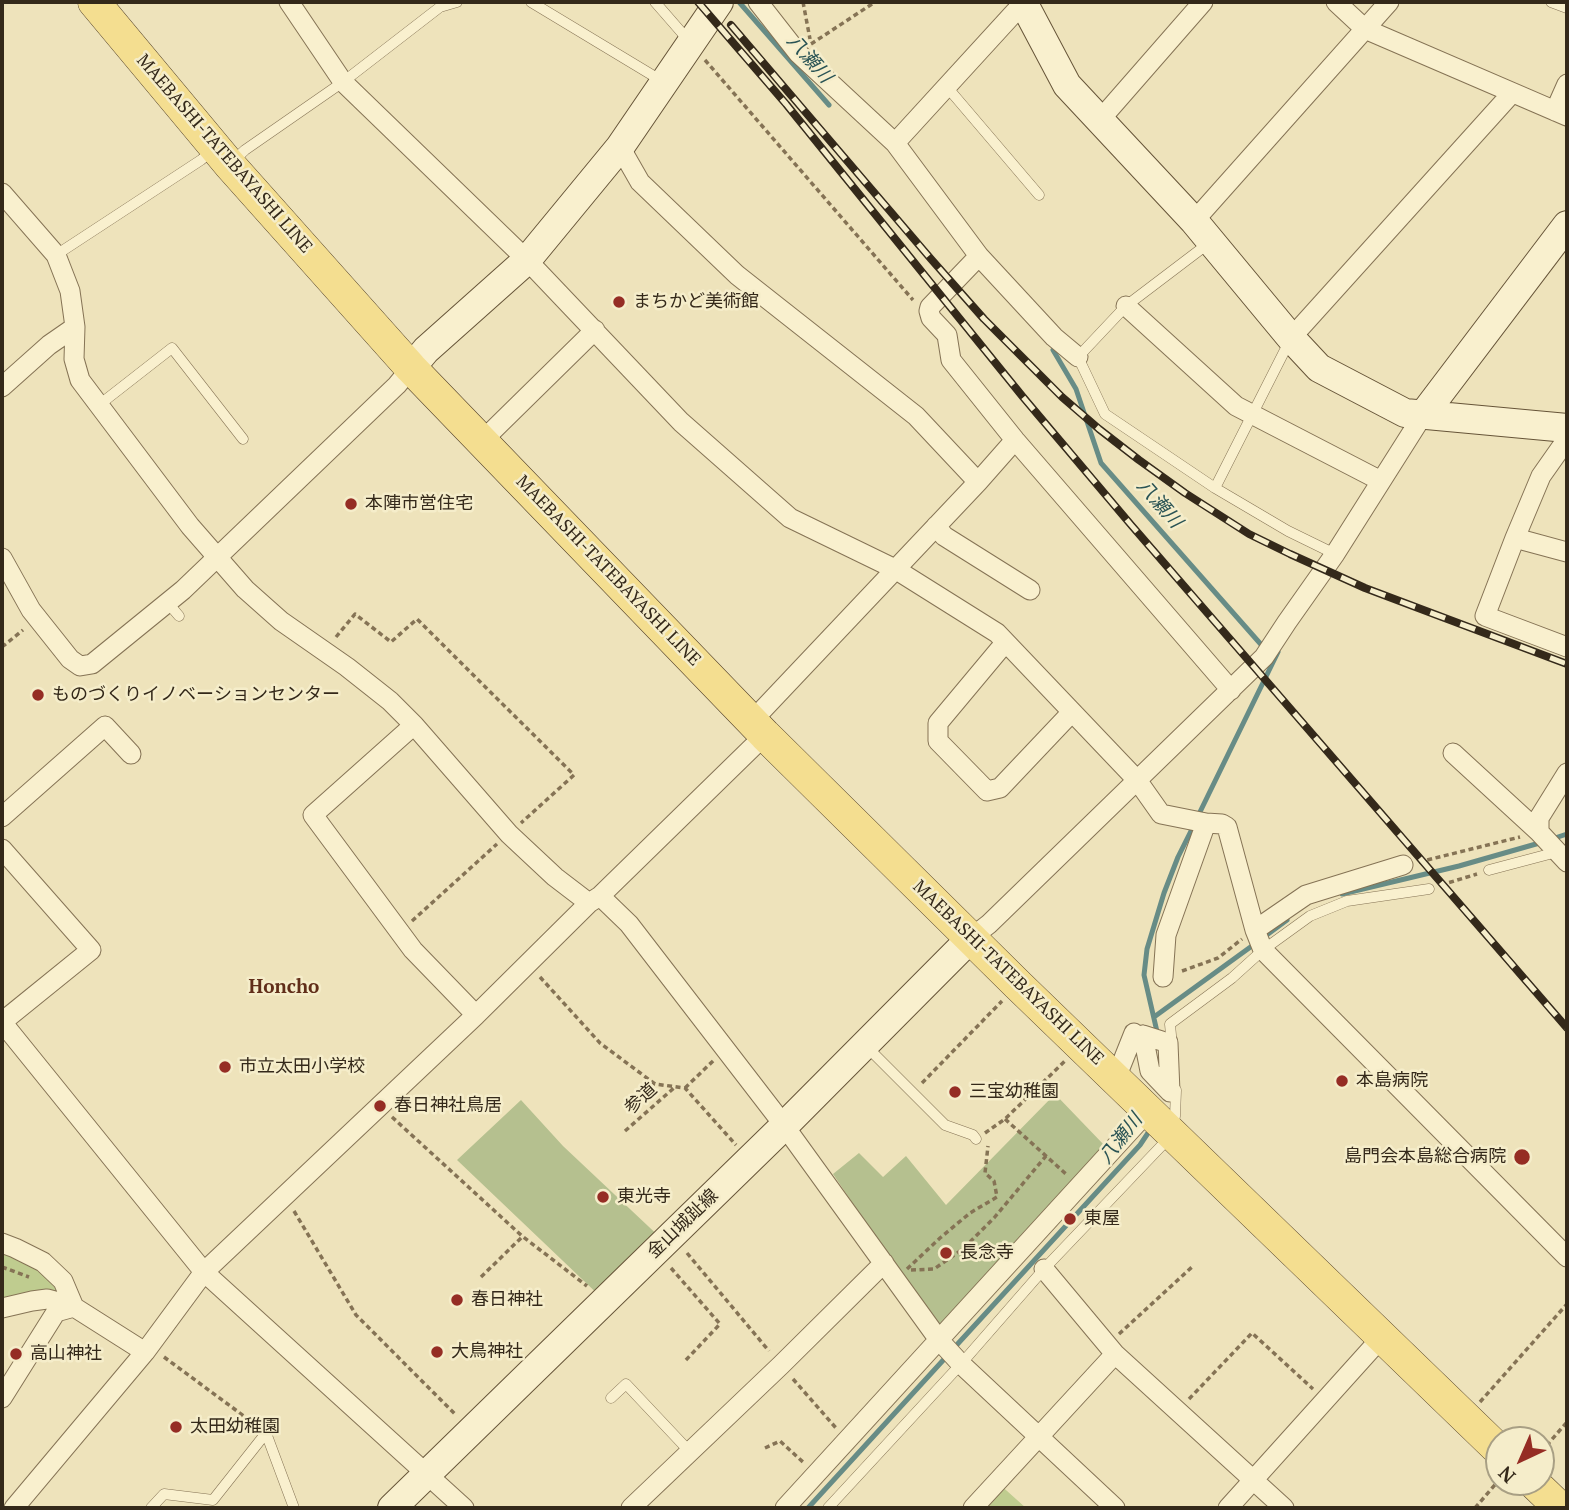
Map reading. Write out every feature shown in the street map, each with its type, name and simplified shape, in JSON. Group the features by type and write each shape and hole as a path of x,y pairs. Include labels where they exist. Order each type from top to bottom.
{"main road":[{"name":"MAEBASHI-TATEBAYASHI LINE","path":"94,2 222,156 411,368 759,728 1017,984 1116,1078 1161,1114 1485,1437"}],"street":[{"path":"289,2 343,82 527,260 681,422 790,518 895,569 997,633 1137,780 1157,807 1227,827 1260,942 1567,1257"},
{"path":"2,558 31,610 70,659 80,666 92,664 174,609 218,557 387,395 426,350 527,260 620,147 664,82 693,47 719,2"},
{"path":"758,2 895,143 979,256 1054,337 1078,357"},
{"path":"895,143 1023,2 1067,85 1203,231 1319,368 1405,413 1567,428"},
{"path":"1099,121 1203,2"},
{"path":"1336,2 1365,29 1561,114 1567,84"},
{"path":"1203,231 1389,2"},
{"path":"1291,338 1512,93"},
{"path":"620,147 640,182 737,275 916,416 978,482"},
{"path":"2,193 56,255 70,291 75,327 75,359 80,380 190,526 245,589 281,621 390,701 414,724 509,834 555,877 629,924 784,1126 939,1340 961,1364 1115,1508"},
{"path":"971,938 989,924 1264,657 1330,552 1381,481 1423,415 1567,225"},
{"path":"979,256 930,307 931,318 947,335 951,360 1015,440 1231,690"},
{"path":"1126,306 1236,407 1381,481"},
{"path":"2,387 49,345 75,327"},
{"path":"482,441 595,330"},
{"path":"1567,439 1541,477 1485,617 1567,647"},
{"path":"14,1508 147,1349 204,1272 595,900 759,728 895,569 1015,440"},
{"path":"936,526 944,536 1030,590"},
{"path":"1515,538 1567,552"},
{"path":"1007,644 938,723 938,741 987,791 1000,788 1072,712"},
{"path":"414,724 313,815 413,950 476,1015"},
{"path":"2,817 105,726 131,754"},
{"path":"1453,753 1562,853"},
{"path":"1539,833 1539,818 1567,773"},
{"path":"1163,977 1167,935 1206,823"},
{"path":"2,849 91,950 2,1022 204,1272 464,1508"},
{"path":"1260,942 1306,895 1403,865"},
{"name":"金山城趾線","path":"392,1508 784,1126 971,938"},
{"path":"1116,1078 1134,1033"},
{"path":"785,1508 1079,1186 1161,1114"},
{"path":"2,1243 43,1262 63,1280 74,1307"},
{"path":"631,1508 884,1263"},
{"path":"1044,1269 1111,1349 1284,1508"},
{"path":"2,1308 47,1299 74,1307 147,1349"},
{"path":"2,1398 56,1312 74,1307"},
{"path":"1228,1508 1382,1337"},
{"path":"973,1508 1038,1437 1111,1349"}],"lane":[{"path":"56,255 201,160 244,151 343,82 439,4 457,2"},
{"path":"531,2 664,82"},
{"path":"655,2 693,47"},
{"path":"1551,2 1567,8"},
{"path":"947,87 1039,195"},
{"path":"1203,231 1078,357 1105,414 1215,488 1330,552"},
{"path":"1215,488 1291,338"},
{"path":"99,405 172,348 243,439"},
{"path":"1489,870 1562,853"},
{"path":"828,1508 961,1364 1044,1269 1168,1139 1161,1114 1175,1116 1176,1079 1170,1024 1232,978 1260,942 1329,907 1347,901 1429,889"},
{"path":"865,1045 946,1125 973,1135 976,1139"},
{"path":"611,1398 626,1384 690,1452"},
{"path":"151,1508 164,1494 213,1500 266,1433"},
{"path":"266,1433 294,1508"}],"path":[{"path":"803,2 804,49"},
{"path":"804,49 875,2"},
{"path":"693,47 920,308 929,311"},
{"path":"324,651 355,614 391,642 417,619 574,775 400,932"},
{"path":"2,647 23,629"},
{"path":"1403,865 1539,833"},
{"path":"1429,889 1489,870"},
{"path":"1163,977 1260,942"},
{"path":"529,964 600,1043 655,1084 685,1088 749,1160"},
{"path":"913,1093 1017,984"},
{"path":"1046,1156 963,1249 934,1269 906,1270 970,1213 997,1197 994,1181 985,1173 988,1146 976,1139 1005,1119 1081,1044"},
{"path":"685,1088 725,1049"},
{"name":"参道","path":"625,1131 676,1087"},
{"path":"380,1106 522,1236 605,1301"},
{"path":"1005,1119 1079,1186"},
{"path":"285,1196 356,1315 472,1431"},
{"path":"481,1277 522,1236"},
{"path":"664,1243 720,1324 685,1361"},
{"path":"664,1243 781,1365 846,1440"},
{"path":"2,1267 31,1278 45,1291 47,1299"},
{"path":"1111,1349 1192,1267"},
{"path":"1465,1418 1567,1304"},
{"path":"1177,1411 1252,1334 1325,1400"},
{"path":"147,1349 266,1433"},
{"path":"1555,1436 1567,1422"},
{"path":"765,1448 780,1441 816,1475"}],"green space":[{"name":"長念寺","path":"1055,1094 1105,1146 938,1330 833,1174 859,1153 883,1177 906,1156 946,1205"},
{"path":"521,1100 563,1146 665,1242 605,1301 457,1160"},
{"path":"2,1243 43,1262 74,1307 2,1308"},
{"path":"997,1482 1026,1508 973,1508"}],"waterway":[{"name":"八瀬川","path":"739,2 829,105"},
{"name":"八瀬川","path":"1053,350 1076,389 1101,463 1265,649"},
{"name":"八瀬川","path":"1198,816 1278,652"},
{"name":"八瀬川","path":"1158,1036 1144,975 1147,949 1164,893 1194,825"},
{"path":"1552,839 1567,834"},
{"path":"1342,894 1459,866 1543,842"},
{"path":"1264,937 1287,920"},
{"path":"1154,1017 1256,943"},
{"name":"八瀬川","path":"953,1349 1140,1145 1152,1127"},
{"name":"八瀬川","path":"808,1508 947,1356"}],"railway":[{"path":"698,2 786,104 1023,397 1132,526 1567,1028"},
{"path":"731,25 984,319 1062,397 1139,460 1249,534 1290,554 1365,588 1567,664"}],"place":[{"name":"まちかど美術館","path":"619,302"},
{"name":"本陣市営住宅","path":"351,504"},
{"name":"ものづくりイノベーションセンター","path":"38,695"},
{"name":"市立太田小学校","path":"225,1067"},
{"name":"本島病院","path":"1342,1081"},
{"name":"三宝幼稚園","path":"955,1092"},
{"name":"春日神社鳥居","path":"380,1106"},
{"name":"島門会本島総合病院","path":"1522,1157"},
{"name":"東光寺","path":"603,1197"},
{"name":"東屋","path":"1070,1219"},
{"name":"長念寺","path":"946,1253"},
{"name":"春日神社","path":"457,1300"},
{"name":"大鳥神社","path":"437,1352"},
{"name":"高山神社","path":"16,1354"},
{"name":"太田幼稚園","path":"176,1427"}],"district":[{"name":"Honcho","path":"284,988"}]}
